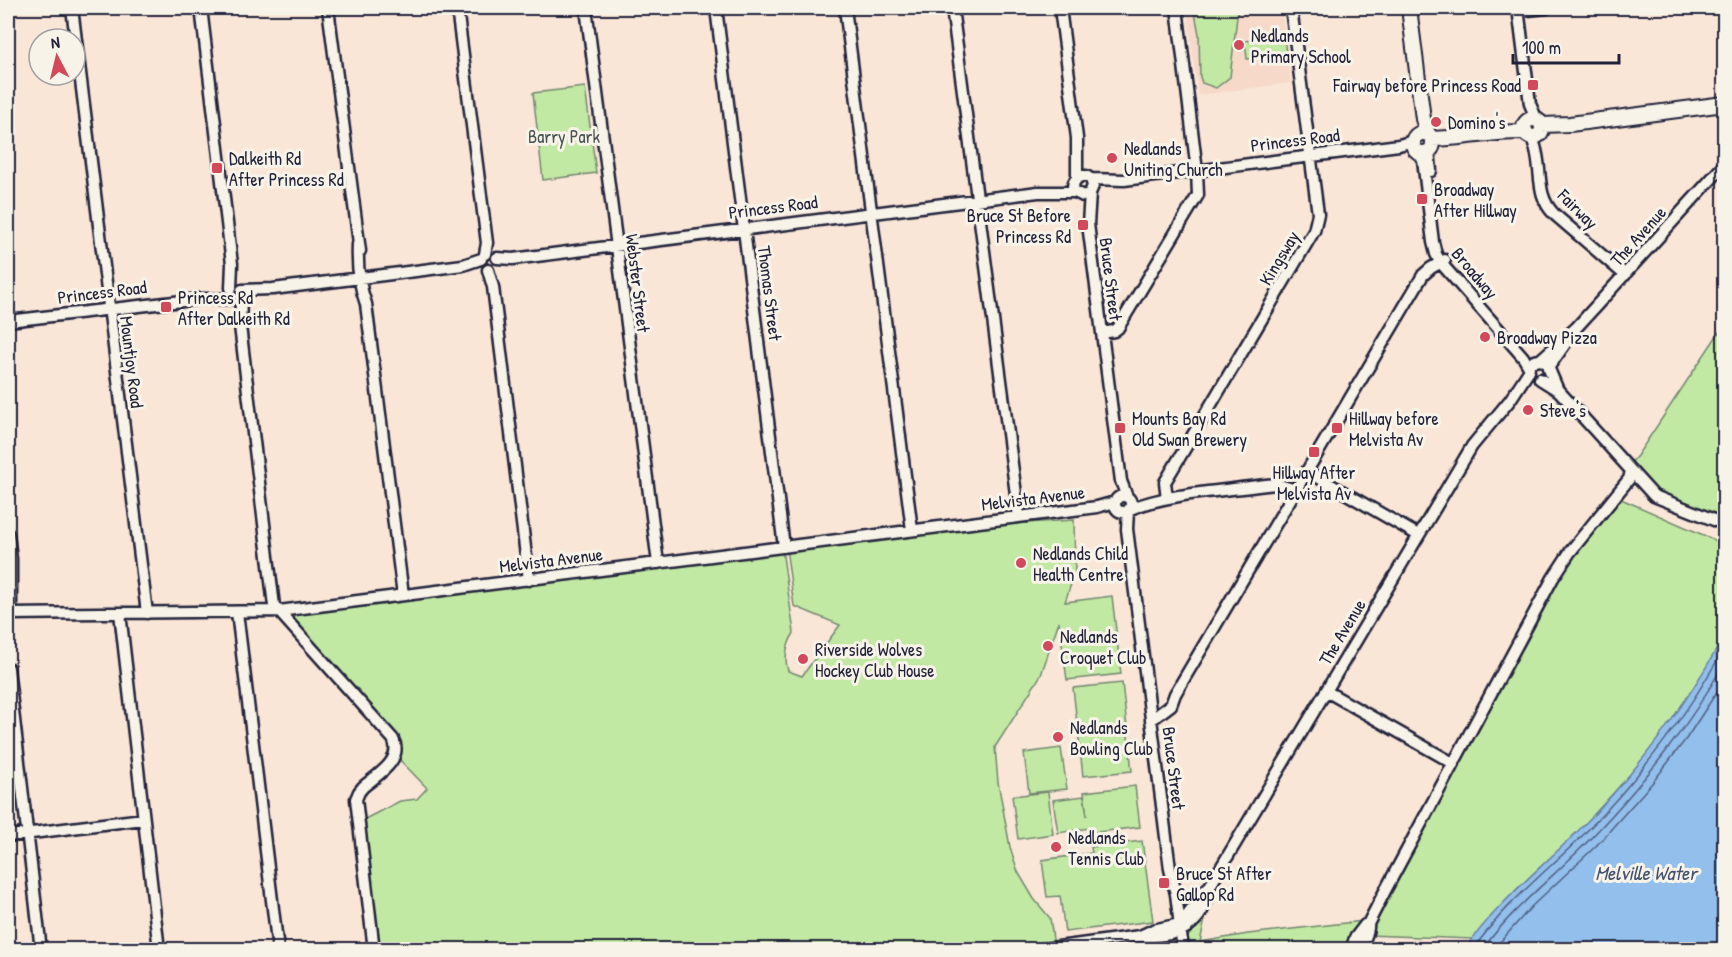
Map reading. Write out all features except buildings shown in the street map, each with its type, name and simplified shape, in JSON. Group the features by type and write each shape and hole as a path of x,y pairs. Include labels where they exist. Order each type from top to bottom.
{"main road":[{"name":"Broadway","path":"1404,8 1423,143"},
{"name":"Broadway","path":"1409,8 1423,119 1423,143"},
{"path":"1534,128 1723,104"},
{"name":"Princess Road","path":"1423,143 1534,128"}],"street":[{"name":"Mountjoy Road","path":"72,8 147,613"},
{"path":"201,8 274,606 396,744 396,752 389,764 359,792 356,799 375,950"},
{"path":"328,8 358,244 363,278 368,291 366,304 403,595"},
{"path":"457,8 529,580"},
{"name":"Webster Street","path":"586,8 658,564"},
{"name":"Thomas Street","path":"716,8 784,547"},
{"path":"845,8 912,530"},
{"path":"952,8 1019,516"},
{"name":"Bruce Street","path":"1060,8 1170,869 1169,894 1177,929"},
{"path":"1102,333 1118,328 1198,195 1177,8"},
{"name":"Kingsway","path":"1167,498 1165,482 1314,231 1318,214 1291,8"},
{"path":"1519,9 1546,8"},
{"name":"Fairway","path":"1519,9 1542,196 1554,214 1625,275"},
{"name":"Princess Road","path":"8,321 200,299 490,260 513,259 1423,143"},
{"name":"Broadway","path":"1423,143 1442,261 1522,357 1539,369 1654,496 1725,524"},
{"name":"The Avenue","path":"1177,929 1195,922 1202,914 1210,886 1472,446 1510,400 1725,165"},
{"path":"1150,715 1171,705 1175,694 1424,276 1442,261"},
{"path":"1308,471 1418,535"},
{"path":"1357,950 1364,940 1368,924 1552,578 1629,479 1631,471"},
{"name":"Melvista Avenue","path":"9,614 279,611 1276,484 1296,490"},
{"path":"8,534 9,614"},
{"path":"237,612 278,950"},
{"path":"120,613 159,950"},
{"path":"8,668 41,950"},
{"path":"1326,691 1453,764"},
{"path":"8,836 143,819"},
{"path":"1351,950 1354,938 1368,924"},
{"path":"1036,950 1140,936 1153,937 1177,929"},
{"path":"1176,950 1177,929"},
{"path":"1177,929 1183,950"}],"shaded area":[{"name":"Nedlands Primary School","path":"1187,8 1281,8 1291,83 1198,95"}],"green space":[{"path":"1194,8 1238,8 1230,77 1216,88 1202,83 1200,77 1199,34"},
{"path":"1284,36 1286,54 1247,59 1245,41"},
{"name":"Barry Park","path":"585,87 596,173 543,180 533,93"},
{"path":"1724,325 1724,519 1654,496 1627,467 1637,456"},
{"path":"1621,499 1724,544 1724,636 1707,667 1668,726 1636,768 1580,830 1516,890 1473,939 1368,935 1565,568"},
{"path":"1074,520 1075,572 1065,602 1112,596 1121,674 1067,680 1059,621 1041,675 995,747 998,782 1010,847 1018,872 1034,899 1050,918 1054,946 1026,950 377,949 363,820 400,801 417,799 427,788 395,755 397,746 296,623 294,618 297,613 782,549 794,633 786,661 788,671 802,676 840,625 794,606 786,548 912,530"},
{"path":"1122,683 1132,771 1083,776 1073,688"},
{"path":"1061,748 1067,789 1029,793 1024,753"},
{"path":"1135,786 1140,827 1090,833 1089,828 1058,833 1053,800 1084,796 1087,816 1084,792"},
{"path":"1048,792 1053,834 1018,839 1012,796"},
{"path":"1142,841 1153,921 1065,932 1060,896 1047,897 1042,860 1092,853 1091,847"},
{"path":"1205,919 1200,942 1248,934 1364,921 1349,949 1190,949 1188,936"}],"water":[{"name":"Melville Water","path":"1724,636 1724,949 1465,949 1505,901 1579,830 1621,785 1659,738 1693,688"}],"place":[{"name":"Nedlands Primary School","path":"1239,45"},
{"name":"Fairway before Princess Road","path":"1533,85"},
{"name":"Domino's","path":"1436,122"},
{"name":"Nedlands Uniting Church","path":"1112,158"},
{"name":"Dalkeith Rd After Princess Rd","path":"217,168"},
{"name":"Broadway After Hillway","path":"1422,199"},
{"name":"Bruce St Before Princess Rd","path":"1083,225"},
{"name":"Princess Rd After Dalkeith Rd","path":"166,307"},
{"name":"Broadway Pizza","path":"1485,337"},
{"name":"Steve's","path":"1528,410"},
{"name":"Mounts Bay Rd Old Swan Brewery","path":"1120,428"},
{"name":"Hillway before Melvista Av","path":"1337,428"},
{"name":"Hillway After Melvista Av","path":"1314,452"},
{"name":"Nedlands Child Health Centre","path":"1021,563"},
{"name":"Nedlands Croquet Club","path":"1048,646"},
{"name":"Riverside Wolves Hockey Club House","path":"803,659"},
{"name":"Nedlands Bowling Club","path":"1058,737"},
{"name":"Nedlands Tennis Club","path":"1056,847"},
{"name":"Bruce St After Gallop Rd","path":"1164,883"}]}
